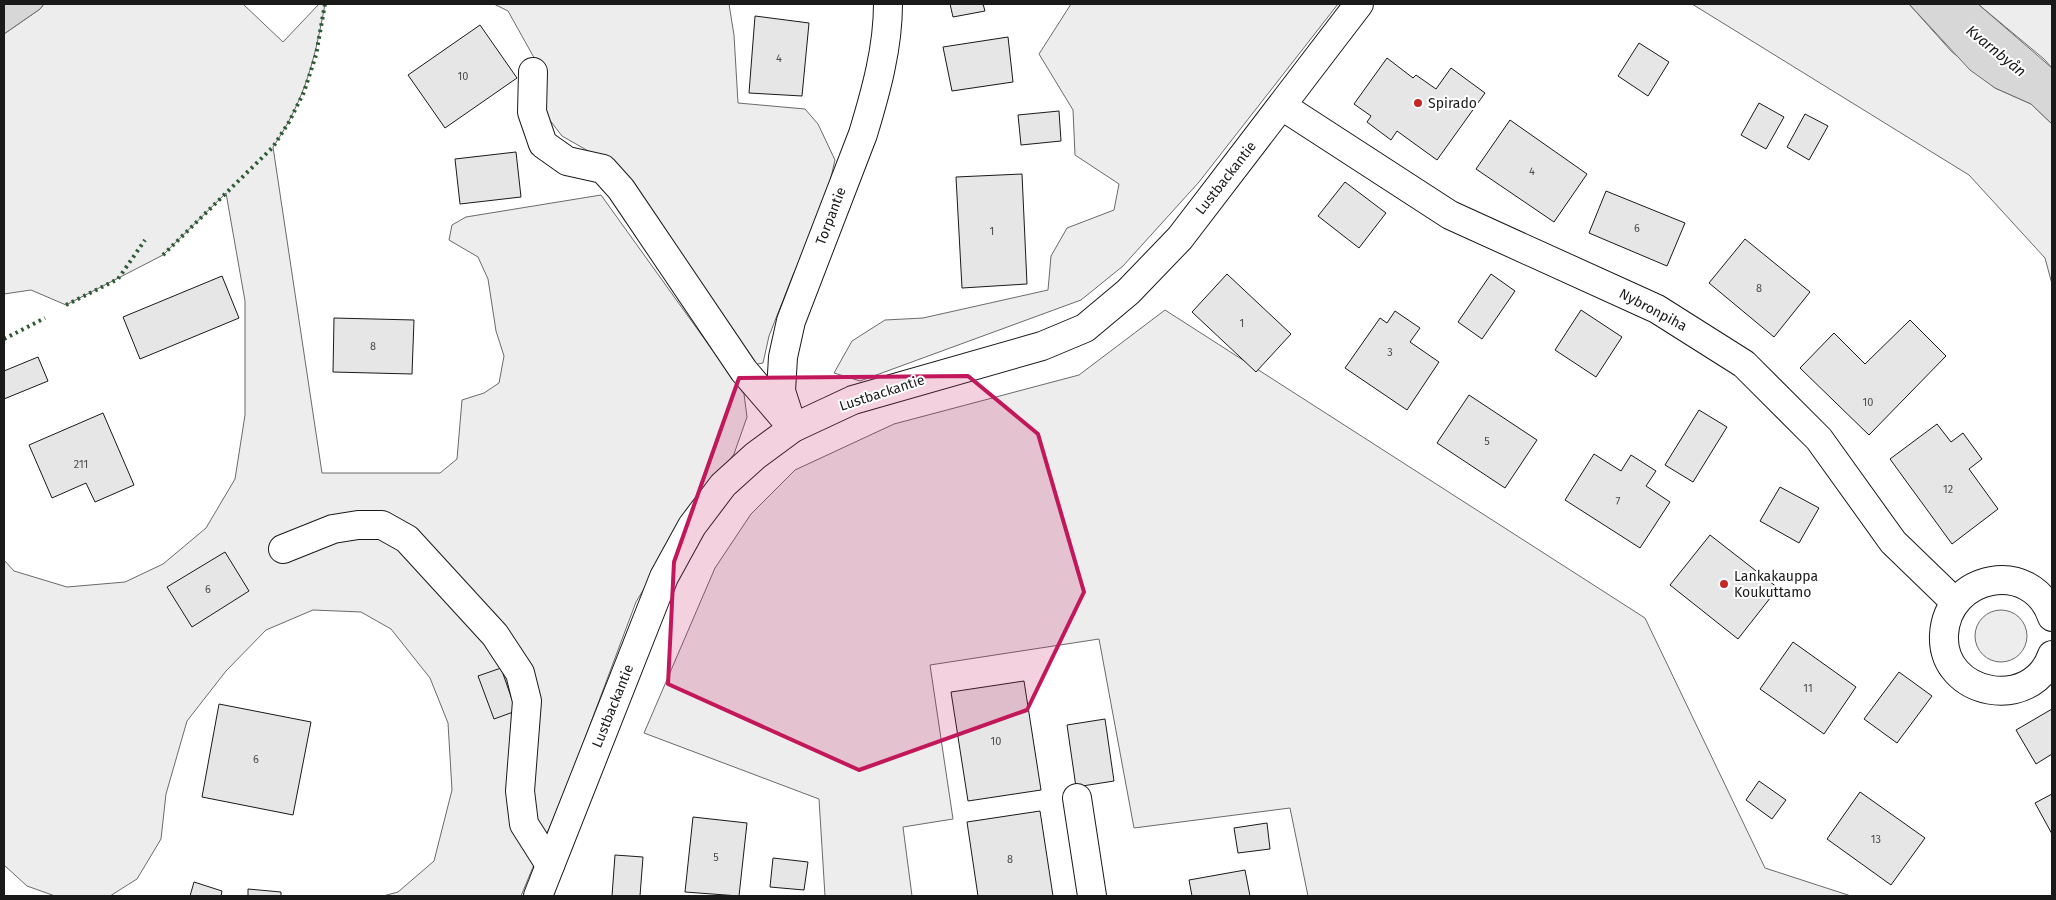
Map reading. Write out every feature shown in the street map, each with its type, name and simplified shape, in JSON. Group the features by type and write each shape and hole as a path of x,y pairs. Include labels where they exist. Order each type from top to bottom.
{"street":[{"name":"Torpantie","path":"793,428 780,391 783,357 791,321 863,134 888,35 888,4"},
{"name":"Lustbackantie","path":"538,896 664,577 692,526 723,485 755,456 793,428 853,400 1042,346 1085,328 1128,292 1180,238 1358,4"},
{"path":"533,72 532,112 543,144 567,161 603,169 621,189 744,371 793,428"},
{"name":"Nybronpiha","path":"1282,106 1450,215 1657,310 1744,364 1819,439 1893,542 1955,602"},
{"path":"283,549 333,529 358,525 382,525 407,539 495,635 520,673 527,701 520,791 524,824 550,865"},
{"path":"2051,661 2038,677 2023,687 2006,692 1987,690 1970,683 1957,671 1948,655 1944,637 1946,618 1955,602 1968,589 1985,581 2004,579 2022,584 2038,594 2050,609 2052,617"},
{"path":"1077,798 1092,896"}],"highlighted area":[{"path":"968,376 1038,434 1084,592 1027,710 859,770 668,684 674,562 739,378"}],"shaded area":[{"path":"44,4 243,4 283,42 319,4 325,4 313,61 301,96 273,147 322,473 440,473 457,459 462,400 484,393 499,383 504,356 496,331 488,279 478,257 449,240 452,225 466,217 601,195 744,394 747,417 734,454 690,512 636,602 572,773 521,896 383,896 398,892 434,861 452,790 448,723 430,678 391,629 361,612 313,610 266,630 226,671 187,721 166,794 161,839 137,879 110,896 55,896 27,886 4,865 4,560 14,571 67,587 125,582 163,564 206,528 235,479 245,415 245,301 226,193 163,255 66,305 31,290 4,294 4,34 40,9"},
{"path":"494,4 729,4 734,35 738,103 805,109 818,124 835,160 824,207 793,275 769,336 763,363 753,365 611,164 562,136 542,110 542,72 508,11"},
{"path":"1071,4 1338,4 1199,182 1123,266 1081,300 860,381 834,373 852,341 885,320 923,318 1048,290 1051,256 1067,228 1114,210 1119,184 1075,155 1073,110 1039,54"},
{"path":"1692,4 1909,4 1951,51 1995,88 2031,104 2052,124 2052,284 2045,258 1969,175"},
{"path":"1978,4 2052,4 2052,68 2044,59"},
{"path":"1165,310 1645,618 1765,868 1851,896 1308,896 1290,808 1134,828 1099,639 930,665 953,819 903,827 912,896 825,896 819,799 644,733 715,568 751,514 795,470 894,424 1079,375"},
{"path":"1996,610 2006,610 2015,614 2023,622 2027,636 2023,650 2015,658 2006,662 1996,662 1987,658 1979,650 1975,641 1975,631 1979,622 1987,614"}],"water":[{"path":"4,4 44,4 40,9 4,34"},
{"name":"Kvarnbyån","path":"1909,4 1978,4 2052,68 2052,124 2031,104 1995,88 1970,70"}],"building":[{"path":"950,4 983,4 985,11 953,17"},
{"path":"755,16 809,23 802,96 749,93"},
{"path":"480,25 517,78 445,128 408,75"},
{"path":"1008,37 1013,82 952,91 943,47"},
{"path":"1639,43 1669,62 1648,96 1618,76"},
{"path":"1387,58 1413,78 1416,75 1436,89 1451,68 1485,93 1437,160 1397,131 1391,140 1367,122 1371,116 1354,104"},
{"path":"1759,103 1784,117 1766,149 1741,135"},
{"path":"1059,111 1061,141 1021,145 1018,115"},
{"path":"1805,114 1828,126 1809,160 1787,147"},
{"path":"1510,120 1587,174 1554,222 1476,169"},
{"path":"516,152 521,197 460,204 455,159"},
{"path":"1022,174 1027,284 962,288 956,177"},
{"path":"1345,182 1386,213 1359,248 1318,216"},
{"path":"1606,191 1685,223 1667,266 1589,233"},
{"path":"1745,239 1810,292 1774,337 1709,283"},
{"path":"1227,274 1291,334 1256,372 1192,312"},
{"path":"1491,274 1515,291 1482,339 1458,322"},
{"path":"222,276 239,318 140,359 123,317"},
{"path":"1581,310 1622,337 1596,377 1555,350"},
{"path":"1395,311 1420,328 1410,342 1439,362 1407,410 1345,368 1380,318 1387,323"},
{"path":"334,318 414,320 412,374 333,372"},
{"path":"1910,320 1946,356 1869,435 1800,368 1834,333 1865,364"},
{"path":"38,357 48,381 4,399 4,371"},
{"path":"1469,395 1537,440 1505,488 1437,443"},
{"path":"1699,410 1727,427 1693,482 1665,465"},
{"path":"103,413 134,485 95,502 86,483 52,498 29,445"},
{"path":"1937,424 1951,442 1963,433 1982,459 1969,469 1998,509 1952,544 1890,459"},
{"path":"1594,454 1621,471 1631,455 1656,471 1646,486 1670,502 1640,548 1565,500"},
{"path":"1780,487 1819,508 1799,543 1760,521"},
{"path":"1710,535 1778,588 1738,639 1670,585"},
{"path":"225,552 249,591 192,627 167,587"},
{"path":"1793,642 1856,687 1824,734 1760,689"},
{"path":"501,668 516,711 494,719 478,676"},
{"path":"1899,672 1932,696 1897,743 1864,719"},
{"path":"1024,681 1041,790 968,801 951,692"},
{"path":"219,704 311,722 293,815 202,797"},
{"path":"2052,709 2052,754 2036,764 2016,730"},
{"path":"1105,719 1114,781 1076,787 1067,725"},
{"path":"1759,781 1786,800 1772,819 1746,800"},
{"path":"1860,792 1925,838 1891,885 1827,839"},
{"path":"2052,794 2052,834 2035,803"},
{"path":"1040,811 1053,896 978,896 967,822"},
{"path":"693,817 747,823 739,896 685,892"},
{"path":"1267,823 1270,849 1238,853 1234,828"},
{"path":"615,855 643,857 640,896 612,896"},
{"path":"773,858 808,862 804,890 770,887"},
{"path":"1245,870 1250,896 1192,896 1189,880"},
{"path":"194,882 222,891 221,896 190,896"},
{"path":"248,889 281,892 281,896 248,896"}],"hedge":[{"path":"163,255 273,147 289,122 304,92 316,55 325,4"},
{"path":"66,305 118,279 145,240"},
{"path":"4,339 45,318"}],"place":[{"name":"Spirado","path":"1418,103"},
{"name":"Lankakauppa Koukuttamo","path":"1724,584"}]}
